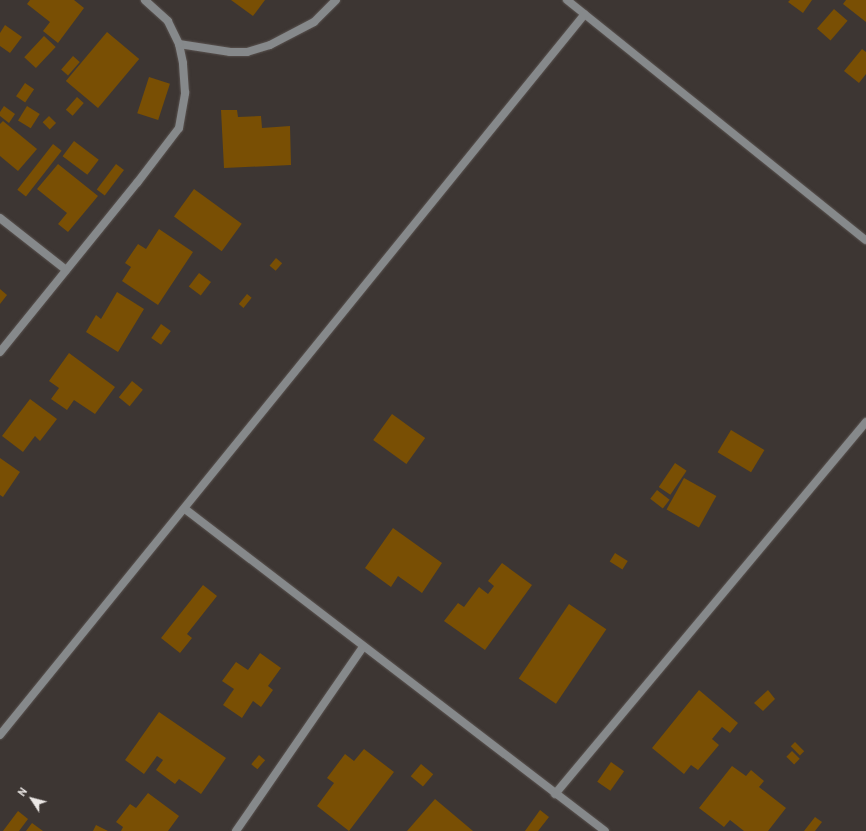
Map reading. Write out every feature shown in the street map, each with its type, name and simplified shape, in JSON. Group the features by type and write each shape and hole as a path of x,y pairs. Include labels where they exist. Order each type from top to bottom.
{"street":[{"path":"0,352 137,183 179,128 185,93 179,44 168,21 145,0"},
{"path":"179,44 230,52 247,52 270,45 314,22 336,0"},
{"path":"567,0 866,240"},
{"path":"0,735 585,14"},
{"path":"0,218 66,270"},
{"path":"555,794 866,422"},
{"path":"185,508 605,831"},
{"path":"236,831 363,646"}],"building":[{"path":"30,0 74,0 84,8 58,43 43,31 50,22 27,4"},
{"path":"231,0 265,0 253,16"},
{"path":"790,0 812,0 803,13 788,2"},
{"path":"846,0 866,0 866,22 843,4"},
{"path":"834,9 848,21 831,40 817,29"},
{"path":"5,25 22,37 10,53 0,46 0,33"},
{"path":"107,32 139,59 98,108 66,81"},
{"path":"44,36 56,47 36,68 24,57"},
{"path":"862,49 866,52 866,74 859,83 844,71"},
{"path":"73,56 80,62 68,75 61,70"},
{"path":"149,77 170,84 158,120 137,113"},
{"path":"25,83 34,89 25,102 16,96"},
{"path":"77,97 84,103 73,116 66,110"},
{"path":"4,106 15,114 9,123 0,116 0,112"},
{"path":"27,106 40,114 31,128 18,120"},
{"path":"221,110 237,110 238,117 261,116 262,128 290,126 291,165 224,168"},
{"path":"49,116 56,123 50,129 43,122"},
{"path":"3,121 37,149 18,171 0,156 0,124"},
{"path":"74,141 99,160 87,175 63,156"},
{"path":"53,144 62,151 26,196 17,190"},
{"path":"58,164 98,196 68,232 58,224 67,213 37,189"},
{"path":"116,164 124,170 105,196 97,190"},
{"path":"194,189 242,224 222,251 174,217"},
{"path":"159,229 193,252 158,305 122,281 131,267 125,263 138,244 146,249"},
{"path":"276,258 282,263 276,271 270,266"},
{"path":"199,273 211,282 201,296 189,287"},
{"path":"0,289 7,295 0,304"},
{"path":"117,292 144,309 118,352 86,332 96,315 101,319"},
{"path":"247,294 252,298 243,308 239,304"},
{"path":"161,324 171,331 161,345 151,338"},
{"path":"69,353 115,387 95,414 74,400 67,410 51,399 59,388 49,381"},
{"path":"132,381 143,390 130,406 119,397"},
{"path":"30,399 57,419 40,441 35,436 23,452 2,436"},
{"path":"392,414 425,438 406,464 373,440"},
{"path":"731,430 764,450 751,472 718,452"},
{"path":"0,458 20,472 3,497 0,495"},
{"path":"675,463 687,471 670,495 659,487"},
{"path":"684,478 716,496 699,527 667,509"},
{"path":"657,490 670,500 663,509 650,499"},
{"path":"393,528 442,563 422,593 398,576 391,587 365,568"},
{"path":"615,553 628,561 622,569 610,561"},
{"path":"502,563 532,585 485,650 444,621 458,603 464,607 479,587 488,594 494,586 488,581"},
{"path":"203,585 217,596 187,634 192,638 180,653 161,638"},
{"path":"569,604 606,629 556,704 519,679"},
{"path":"260,653 281,668 268,686 273,690 261,707 253,701 242,718 223,705 234,689 222,681 236,662 248,670"},
{"path":"699,690 738,723 730,733 722,727 712,739 719,745 698,770 691,765 684,774 652,748"},
{"path":"768,690 775,699 763,711 754,703"},
{"path":"159,712 226,758 201,794 179,779 175,784 156,770 163,760 157,756 144,774 125,760"},
{"path":"795,742 804,751 800,755 791,746"},
{"path":"364,749 394,772 349,831 317,806 334,783 327,778 345,754 354,761"},
{"path":"792,751 800,759 794,764 786,757"},
{"path":"259,755 265,760 257,769 251,764"},
{"path":"611,762 624,771 610,791 597,782"},
{"path":"421,764 433,774 423,787 411,776"},
{"path":"732,766 746,776 751,770 764,781 759,787 786,808 768,831 744,831 730,820 724,827 699,808"},
{"path":"148,793 179,816 168,831 121,831 123,827 116,822 130,804 136,808"},
{"path":"435,799 473,831 407,831"},
{"path":"540,810 549,817 538,831 525,831"},
{"path":"18,811 28,819 19,831 3,831"},
{"path":"815,817 822,822 815,831 804,831"},
{"path":"32,823 43,831 26,831"},
{"path":"96,825 108,831 93,831"}]}
